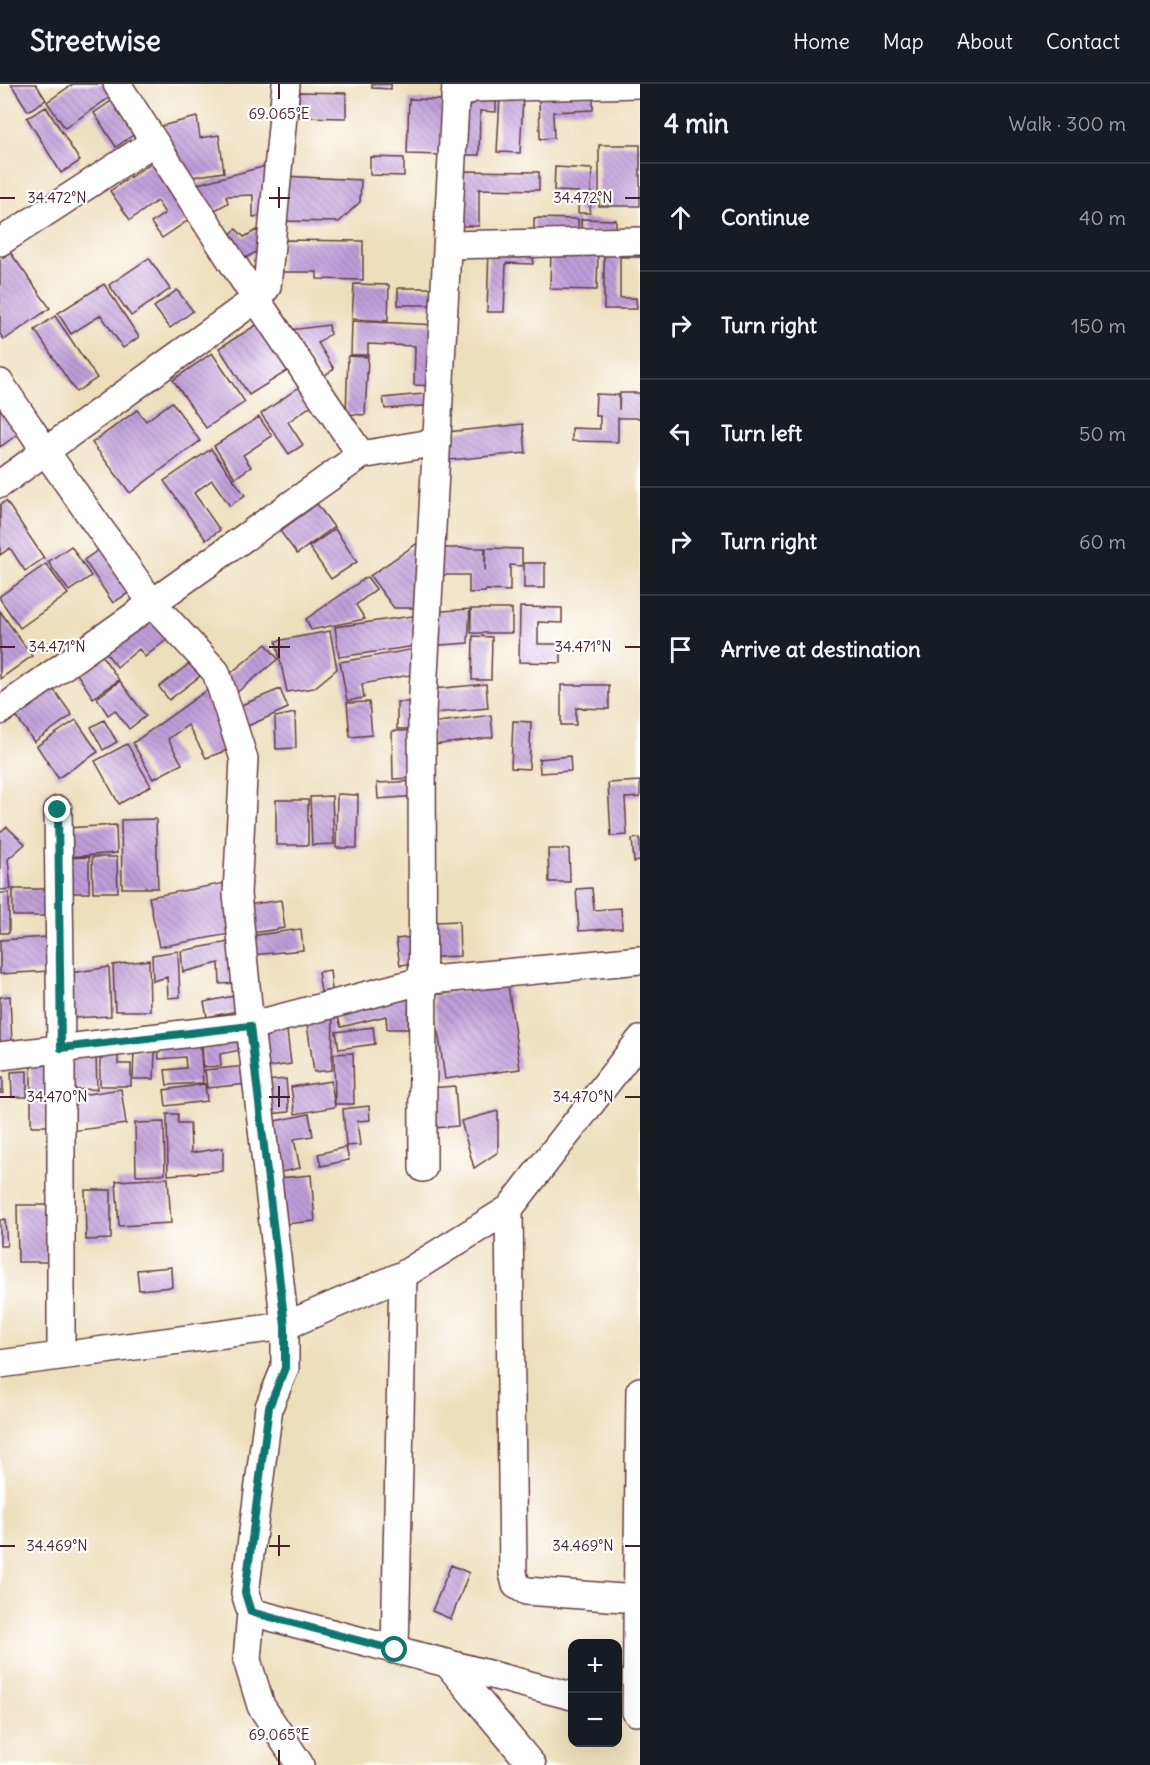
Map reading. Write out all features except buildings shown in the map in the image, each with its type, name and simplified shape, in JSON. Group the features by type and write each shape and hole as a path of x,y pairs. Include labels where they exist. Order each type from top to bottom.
{"street":[{"path":"117,84 256,299 361,455"},
{"path":"0,484 256,299 267,287 286,84"},
{"path":"423,1167 422,712 456,90 640,84"},
{"path":"0,242 154,142"},
{"path":"448,246 640,241"},
{"path":"0,383 152,603 216,672 244,759 237,894 285,1326 285,1368 269,1407 245,1593 251,1612 247,1660 261,1706 300,1765"},
{"path":"0,711 361,455 437,442"},
{"path":"58,810 61,1356"},
{"path":"0,1056 250,1026 422,981 640,960"},
{"path":"0,1364 285,1326 403,1275 508,1209 640,1040"},
{"path":"508,1209 513,1573 516,1585 526,1591 637,1599"},
{"path":"395,1650 403,1275"},
{"path":"631,1711 637,1599 640,1391"},
{"path":"251,1612 568,1695"},
{"path":"447,1663 532,1765"}],"route":[{"path":"58,810 61,1048 250,1026 285,1326 285,1368 269,1407 245,1593 251,1612 395,1650"}]}
